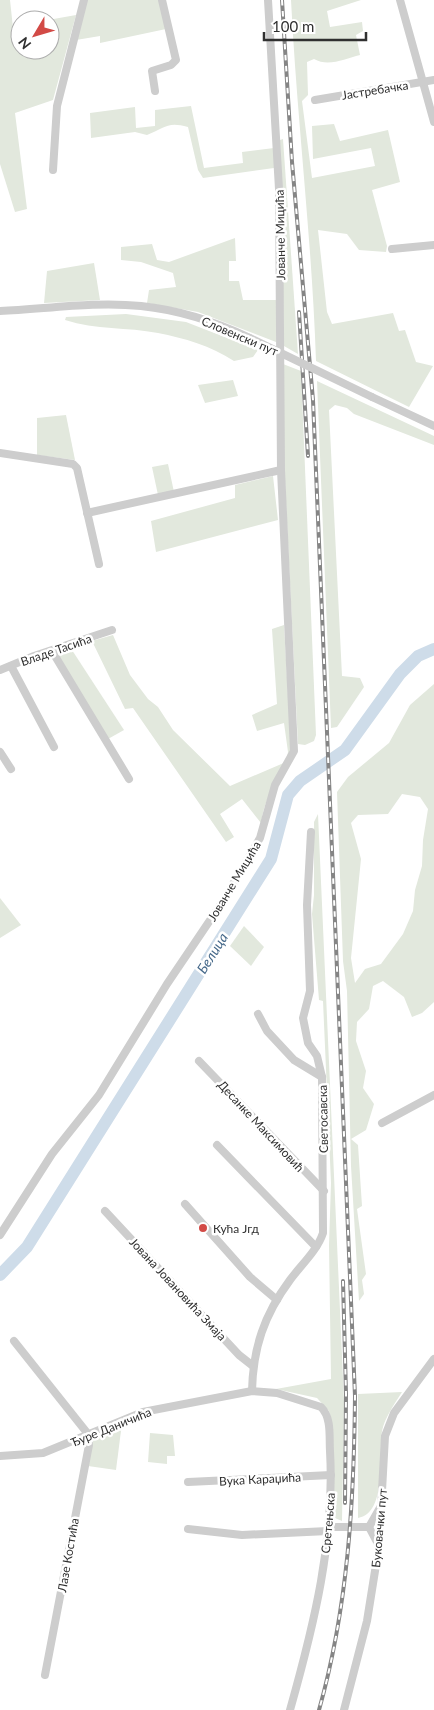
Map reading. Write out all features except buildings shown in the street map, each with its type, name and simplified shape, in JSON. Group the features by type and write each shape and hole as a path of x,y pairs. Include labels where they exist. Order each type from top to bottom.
{"street":[{"path":"53,170 57,106 84,0"},
{"path":"155,91 152,71 171,66 176,60 162,0"},
{"name":"Јованче Мицића","path":"0,1236 52,1154 99,1095 167,984 224,901 260,838 275,785 294,751 281,470 279,189 268,0"},
{"path":"400,0 434,122"},
{"name":"Јастребачка","path":"315,100 434,80"},
{"path":"392,249 434,245"},
{"name":"Словенски пут","path":"0,311 139,306 212,322 250,338 434,426"},
{"path":"0,453 73,464 77,468 99,564"},
{"path":"87,513 281,470"},
{"name":"Владе Тасића","path":"0,670 112,630"},
{"path":"52,651 129,779"},
{"path":"11,666 54,747"},
{"path":"0,752 11,769"},
{"name":"Светосавска","path":"252,1391 253,1366 261,1332 277,1300 316,1247 323,1233 322,1076 317,1056 308,1043 303,1018 310,991 307,905 311,832"},
{"path":"258,1014 267,1031 294,1060 322,1076"},
{"name":"Десанке Максимовић","path":"199,1061 324,1190"},
{"path":"382,1123 434,1095"},
{"path":"217,1145 316,1247"},
{"path":"185,1204 250,1277 277,1300"},
{"name":"Јована Јовановића Змаја","path":"106,1211 239,1355 253,1366"},
{"path":"14,1341 88,1434"},
{"name":"Буковачки пут","path":"344,1710 367,1621 379,1546 385,1436 388,1424 401,1402 434,1358"},
{"name":"Ђуре Даничића","path":"0,1456 44,1453 143,1412 252,1391"},
{"name":"Сретењска","path":"252,1391 276,1392 322,1407 329,1423 331,1475 329,1529 312,1632 290,1710"},
{"name":"Лазе Костића","path":"45,1675 89,1445 88,1434"},
{"name":"Вука Караџића","path":"188,1482 331,1475"},
{"path":"369,1527 382,1504"},
{"path":"188,1529 242,1535 369,1527"},
{"path":"369,1527 379,1546"}],"shaded area":[{"path":"0,0 10,0 10,60 60,60 60,18 76,15 53,100 15,113 27,209 15,212 0,164"},
{"path":"87,0 159,0 166,29 100,43 100,36 76,40"},
{"path":"291,0 361,0 327,11 330,27 362,22 363,31 356,35 360,55 331,62 314,59 307,62 308,95 302,101 312,178 375,166 371,148 313,159 312,126 334,124 340,141 388,130 400,182 372,190 387,246 386,252 359,250 347,234 318,230 327,312 332,324 393,313 399,331 405,330 416,362 433,366 409,407 316,361"},
{"path":"191,106 204,168 243,163 242,152 274,148 274,168 203,178 198,170 188,127 181,125 166,126 147,135 135,132 91,138 90,113 135,107 136,128 155,126 155,110"},
{"path":"283,139 298,354 284,346 280,140"},
{"path":"235,238 236,261 229,261 229,281 239,281 243,300 278,300 276,342 198,312 147,303 149,290 176,287 173,273 141,262 121,260 121,247 152,244 157,260 169,262"},
{"path":"94,263 100,300 44,303 47,271"},
{"path":"126,314 186,322 258,350 253,357 234,361 207,347 178,337 146,331 88,325 65,320 66,317"},
{"path":"283,364 301,371 316,735 314,741 305,745 298,744 284,461"},
{"path":"233,380 238,396 205,403 198,385"},
{"path":"317,381 434,436 434,445 354,414 347,408 335,405 329,410 342,676 360,678 364,687 337,727 331,728"},
{"path":"66,415 75,460 37,455 37,418"},
{"path":"168,464 174,492 158,495 152,467"},
{"path":"273,476 278,520 156,552 151,521 235,498 235,485"},
{"path":"284,625 291,748 287,759 288,752 284,723 257,731 252,715 277,704 272,629"},
{"path":"113,635 130,675 148,699 158,707 173,730 230,786 285,762 266,802 261,823 242,799 220,814 234,837 226,842 133,708 125,709 92,641"},
{"path":"70,647 124,730 108,739 59,656 59,653"},
{"path":"434,684 434,1002 422,1013 412,1017 404,997 383,981 373,986 369,1009 357,1022 356,1041 366,1071 363,1088 374,1104 366,1130 351,1139 358,1145 362,1206 357,1209 366,1274 362,1280 364,1294 359,1301 351,1166 347,991 343,961 337,792 348,777 389,743 410,705","holes":["402,794 420,797 428,809 423,840 422,866 415,890 413,911 403,934 381,964 365,969 355,983 351,958 361,859 351,823 358,815 388,814"]},
{"path":"318,814 344,1401 342,1521 335,1518 333,1512 332,1427 329,1411 317,1398 276,1389 331,1379 329,1245 331,1183 323,1001 319,1000 312,914 314,895 314,822"},
{"path":"0,898 21,925 0,938"},
{"path":"244,926 264,947 251,966 230,946"},
{"path":"402,1392 383,1426 378,1494 374,1505 367,1514 358,1518 358,1394"},
{"path":"122,1423 116,1470 88,1466 94,1436"},
{"path":"150,1433 173,1435 175,1456 167,1456 167,1464 148,1462"}],"waterway":[{"name":"Белица","path":"0,1275 27,1247 271,859 288,795 300,781 345,750 400,674 418,656 434,649"}],"railway":[{"path":"282,0 292,162 313,400 355,1396 351,1515 343,1593 337,1632 319,1710"},
{"path":"299,312 308,456"},
{"path":"343,1281 346,1394 345,1503"}],"place":[{"name":"Кућа Јгд","path":"203,1228"}]}
